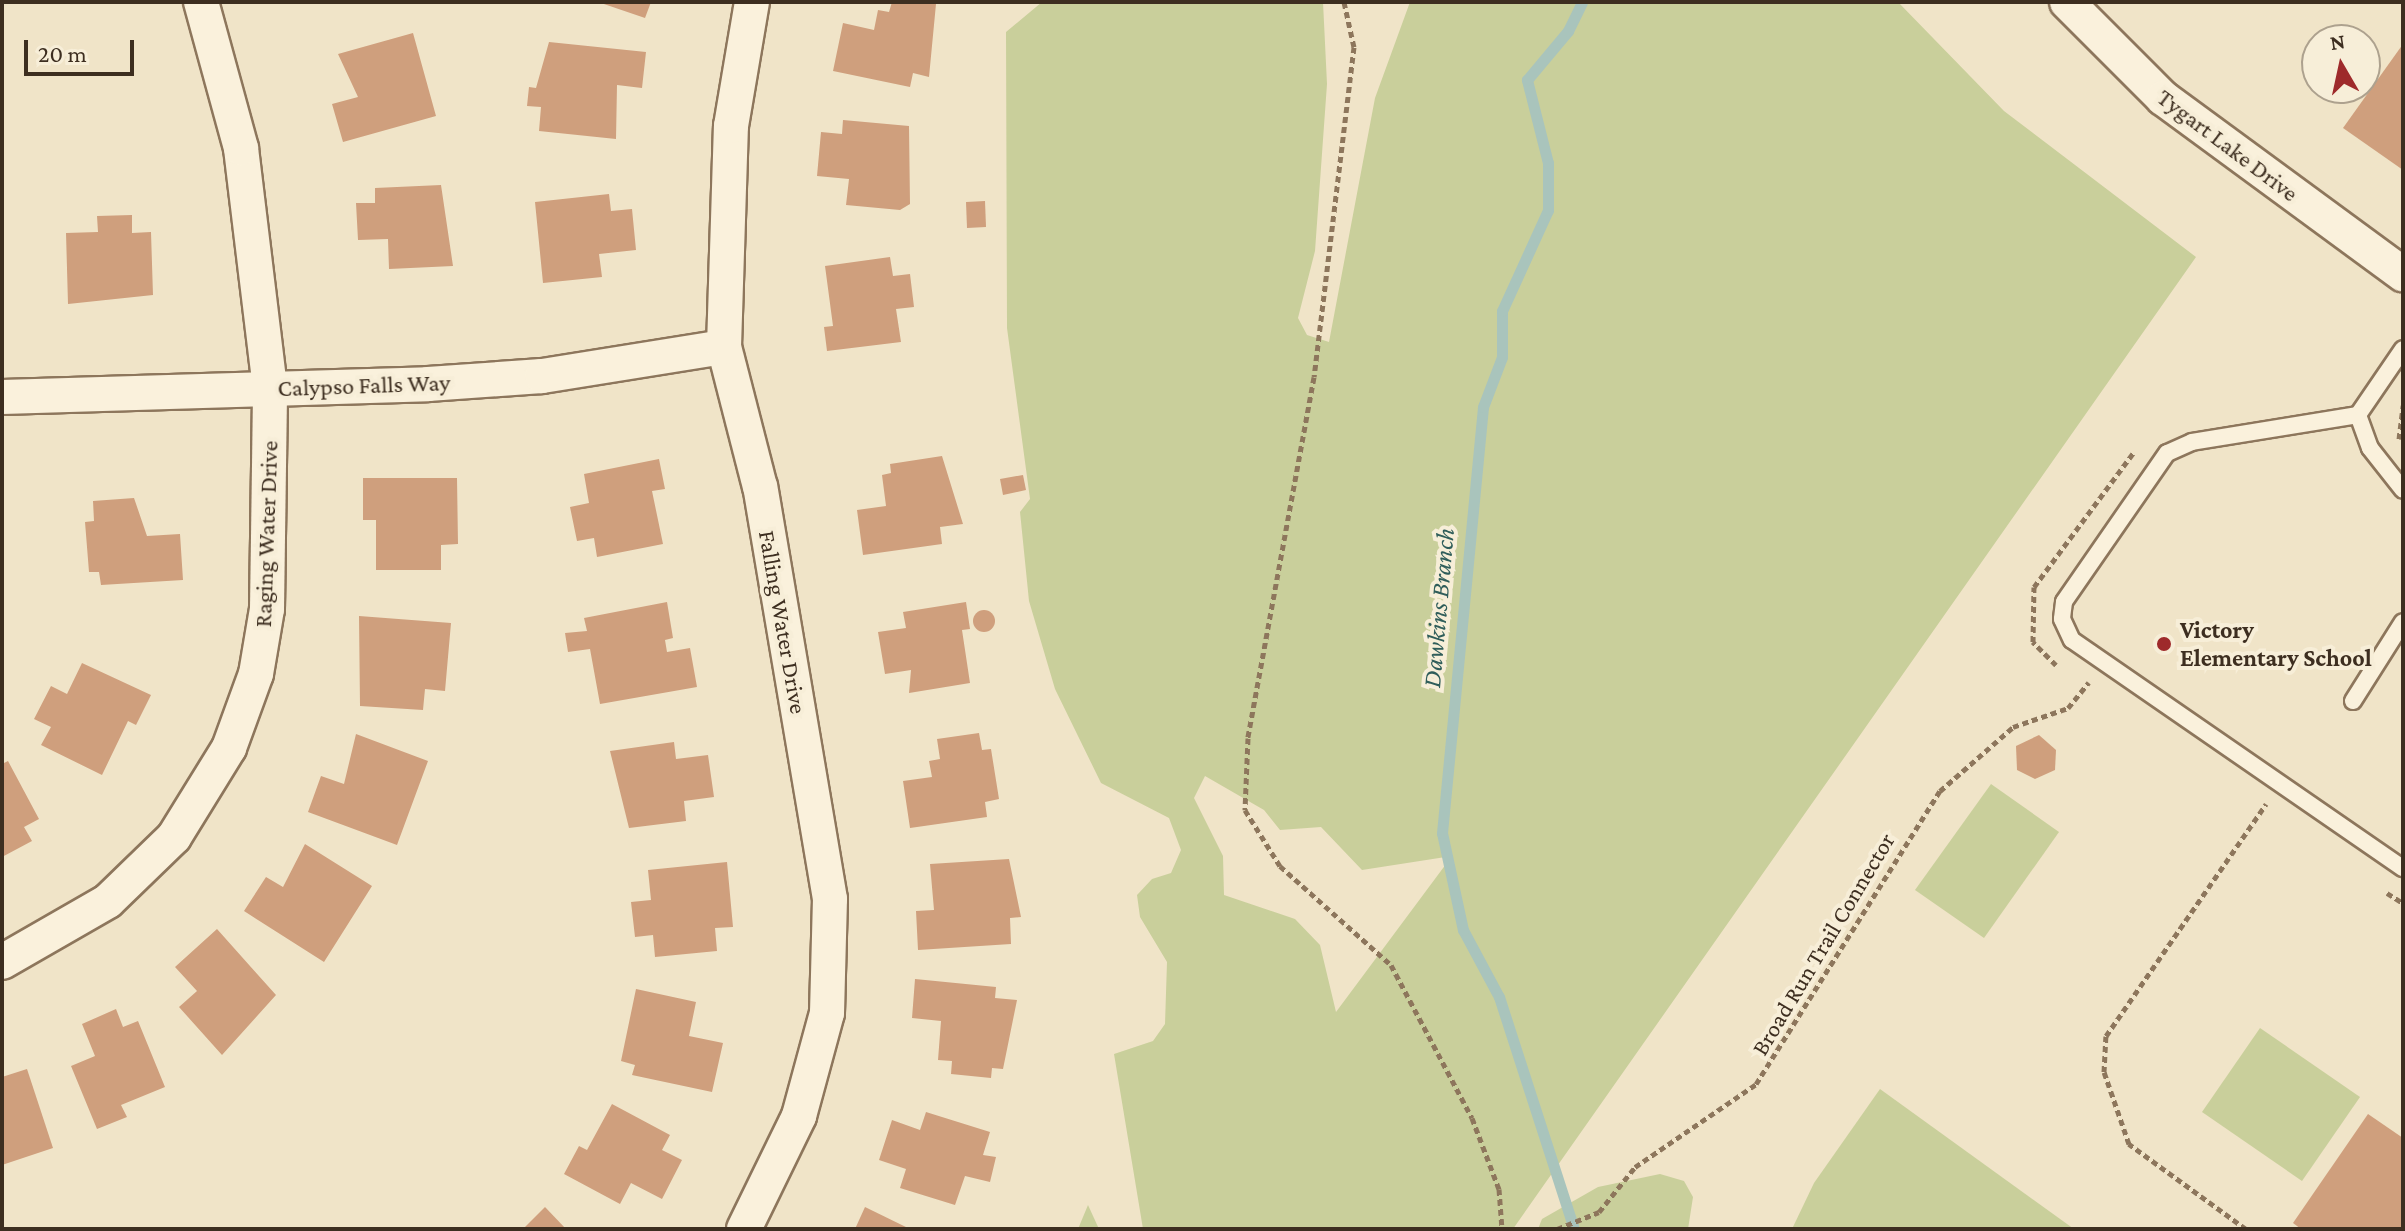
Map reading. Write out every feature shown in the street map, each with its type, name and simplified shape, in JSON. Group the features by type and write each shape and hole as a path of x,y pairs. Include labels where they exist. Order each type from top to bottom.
{"street":[{"name":"Raging Water Drive","path":"2,962 108,901 174,837 229,748 256,674 267,609 270,388 241,148 201,2"},
{"name":"Falling Water Drive","path":"744,1229 799,1116 827,1013 830,899 760,487 724,347 731,126 752,2"},
{"name":"Tygart Lake Drive","path":"2067,2 2163,98 2403,274"},
{"name":"Calypso Falls Way","path":"2,397 542,376 724,347"}],"lane":[{"path":"2403,349 2358,415 2192,442 2158,460 2064,602 2072,640 2403,868"},
{"path":"2358,415 2370,448 2403,490"},
{"path":"2353,701 2403,622"}],"path":[{"path":"1344,2 1354,47 1314,377 1248,738 1245,810 1280,866 1391,965 1472,1118 1499,1189 1502,1229"},
{"path":"2403,405 2397,434 2403,450"},
{"name":"Broad Run Trail Connector","path":"1557,1229 1599,1212 1635,1167 1720,1113 1771,1068 1863,905 1940,791 2013,727 2068,708 2103,662"},
{"path":"2246,1229 2129,1144 2104,1072 2106,1036 2279,783"}],"green space":[{"path":"1042,2 1323,2 1327,84 1315,251 1298,318 1307,335 1329,342 1375,98 1410,2 1898,2 2004,111 2196,257 1513,1229 1143,1229 1114,1054 1153,1041 1165,1024 1167,962 1140,917 1137,895 1152,879 1171,873 1181,850 1169,818 1101,783 1055,689 1029,601 1020,512 1030,499 1007,328 1006,32","holes":["1205,776 1264,810 1280,830 1321,827 1362,870 1452,856 1336,1012 1320,945 1295,919 1224,895 1223,856 1194,798"]},
{"path":"1991,784 2059,832 1984,938 1915,890"},
{"path":"2260,1028 2360,1097 2302,1181 2202,1112"},
{"path":"1880,1089 2074,1229 1792,1229 1814,1183"},
{"path":"1660,1174 1684,1181 1693,1197 1688,1229 1538,1229 1542,1219 1598,1187"},
{"path":"1088,1205 1099,1229 1078,1229"}],"building":[{"path":"598,2 651,2 645,18"},
{"path":"892,2 936,4 929,77 913,73 910,87 833,71 843,23 874,30 878,10 889,12"},
{"path":"413,33 436,116 343,142 332,104 358,97 338,54"},
{"path":"549,42 646,52 642,88 617,85 616,139 539,131 541,107 527,106 529,87 536,88"},
{"path":"2403,44 2403,170 2343,128 2360,104 2381,104 2381,75"},
{"path":"843,120 909,126 910,204 900,210 846,205 849,179 817,176 821,132 842,134"},
{"path":"441,185 453,266 389,269 388,239 358,240 356,203 375,203 375,188"},
{"path":"609,194 611,211 632,209 636,250 599,254 602,277 543,283 535,202"},
{"path":"985,201 986,227 967,228 966,202"},
{"path":"132,215 132,233 151,232 153,295 68,304 66,233 98,232 97,216"},
{"path":"890,257 893,276 910,274 914,307 896,309 901,342 827,351 824,327 833,326 825,266"},
{"path":"942,456 963,524 940,527 942,544 863,555 857,510 886,506 882,475 891,473 890,464"},
{"path":"659,459 665,489 652,491 663,544 597,557 594,538 577,541 570,507 589,503 584,474"},
{"path":"1023,475 1026,490 1003,495 1000,479"},
{"path":"363,478 457,478 458,544 441,545 441,570 376,570 376,520 363,520"},
{"path":"134,498 147,536 180,534 183,580 101,585 99,572 89,572 85,522 94,521 93,501"},
{"path":"667,602 673,638 665,640 667,652 690,648 697,687 600,704 590,649 568,652 565,633 587,631 584,618"},
{"path":"966,602 970,629 962,630 970,683 909,693 911,670 885,674 878,632 906,628 903,612"},
{"path":"984,610 992,613 995,621 992,629 984,632 976,629 973,621 976,613"},
{"path":"359,616 451,623 445,691 425,689 423,710 360,706"},
{"path":"82,663 151,695 136,725 128,721 102,775 41,745 51,727 34,719 51,686 67,694"},
{"path":"979,733 982,750 991,749 999,799 985,802 987,817 910,828 903,781 932,777 929,761 940,759 937,739"},
{"path":"356,734 428,761 397,845 308,812 321,776 344,784"},
{"path":"2039,735 2056,750 2055,770 2035,779 2017,770 2016,746"},
{"path":"674,742 676,759 708,755 714,797 684,801 686,821 629,828 610,751"},
{"path":"8,761 39,819 24,827 32,841 2,857 2,764"},
{"path":"305,844 372,886 324,962 244,911 266,877 283,887"},
{"path":"1009,859 1021,917 1010,918 1011,944 918,950 916,911 934,910 930,864"},
{"path":"727,862 733,927 715,928 717,951 655,957 653,935 635,937 631,902 651,900 648,870"},
{"path":"217,929 276,995 222,1055 179,1007 197,991 175,967"},
{"path":"915,979 996,987 995,998 1017,1000 1003,1069 992,1068 991,1078 951,1074 952,1061 938,1060 941,1021 912,1018"},
{"path":"636,989 696,1002 689,1036 723,1043 712,1092 632,1075 635,1065 621,1061"},
{"path":"116,1009 123,1027 138,1021 165,1087 121,1105 127,1117 97,1129 71,1066 95,1056 82,1024"},
{"path":"27,1069 53,1148 2,1165 2,1077"},
{"path":"612,1104 670,1135 662,1150 682,1160 662,1199 631,1183 620,1204 564,1174 579,1146 587,1150"},
{"path":"926,1112 990,1132 983,1155 996,1157 990,1182 965,1176 955,1205 900,1188 906,1169 879,1160 892,1120 920,1130"},
{"path":"2368,1114 2403,1138 2403,1229 2301,1229 2293,1223"},
{"path":"545,1207 566,1229 523,1229"},
{"path":"865,1207 910,1229 855,1229"}],"waterway":[{"name":"Dawkins Branch","path":"1574,1229 1499,997 1463,930 1442,833 1483,407 1502,357 1502,311 1548,210 1548,163 1527,80 1568,31 1582,2"}],"place":[{"name":"Victory Elementary School","path":"2164,644"}]}
